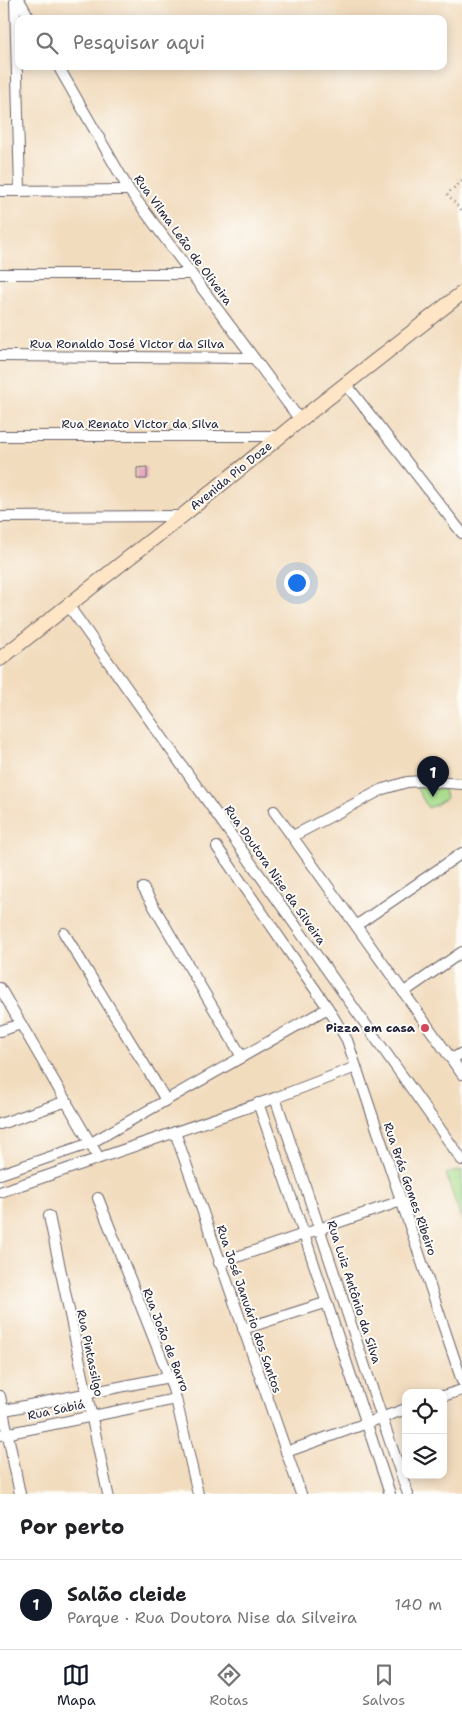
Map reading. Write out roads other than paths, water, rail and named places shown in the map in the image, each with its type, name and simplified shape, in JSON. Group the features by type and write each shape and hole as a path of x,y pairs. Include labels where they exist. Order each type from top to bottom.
{"street":[{"path":"15,0 15,15"},
{"path":"19,0 28,15"},
{"path":"17,70 20,191"},
{"name":"Rua Vilma Leão de Oliveira","path":"60,70 129,190 300,420"},
{"path":"0,191 129,190"},
{"path":"0,274 191,274"},
{"name":"Avenida Pio Doze","path":"0,658 462,293"},
{"name":"Rua Ronaldo José Victor da Silva","path":"0,356 253,358"},
{"path":"346,384 462,533"},
{"name":"Rua Renato Victor da Silva","path":"0,436 280,436"},
{"path":"0,517 182,516"},
{"name":"Rua Doutora Nise da Silveira","path":"68,605 460,1154"},
{"path":"293,836 383,789 407,782 462,784"},
{"path":"274,811 462,1074"},
{"name":"Rua Brás Gomes Ribeiro","path":"217,847 328,1008 347,1040 462,1382"},
{"path":"357,925 462,853"},
{"path":"143,888 242,1056"},
{"path":"64,933 166,1100"},
{"path":"404,992 462,952"},
{"path":"0,988 99,1158"},
{"path":"0,1174 91,1143 328,1008"},
{"path":"0,1031 21,1024"},
{"path":"452,1059 462,1053"},
{"path":"0,1192 275,1098 356,1067"},
{"name":"Rua Luiz Antônio da Silva","path":"275,1098 408,1494"},
{"path":"0,1124 66,1101"},
{"path":"258,1103 304,1234 325,1303 390,1494"},
{"name":"Rua José Januário dos Santos","path":"175,1132 219,1263 301,1494"},
{"name":"Rua João de Barro","path":"98,1198 169,1377 176,1399 198,1494"},
{"path":"219,1263 401,1201"},
{"name":"Rua Pintassilgo","path":"49,1216 85,1393 108,1494"},
{"path":"243,1329 325,1303"},
{"name":"Rua Sabiá","path":"2,1411 169,1377"},
{"path":"447,1395 462,1390"},
{"path":"0,1396 3,1434 20,1494"},
{"name":"Rua Sabiá","path":"3,1434 176,1399"},
{"path":"286,1452 402,1410"}],"place":[{"name":"Salão cleide","path":"433,797"},
{"name":"Pizza em casa","path":"425,1028"}]}
